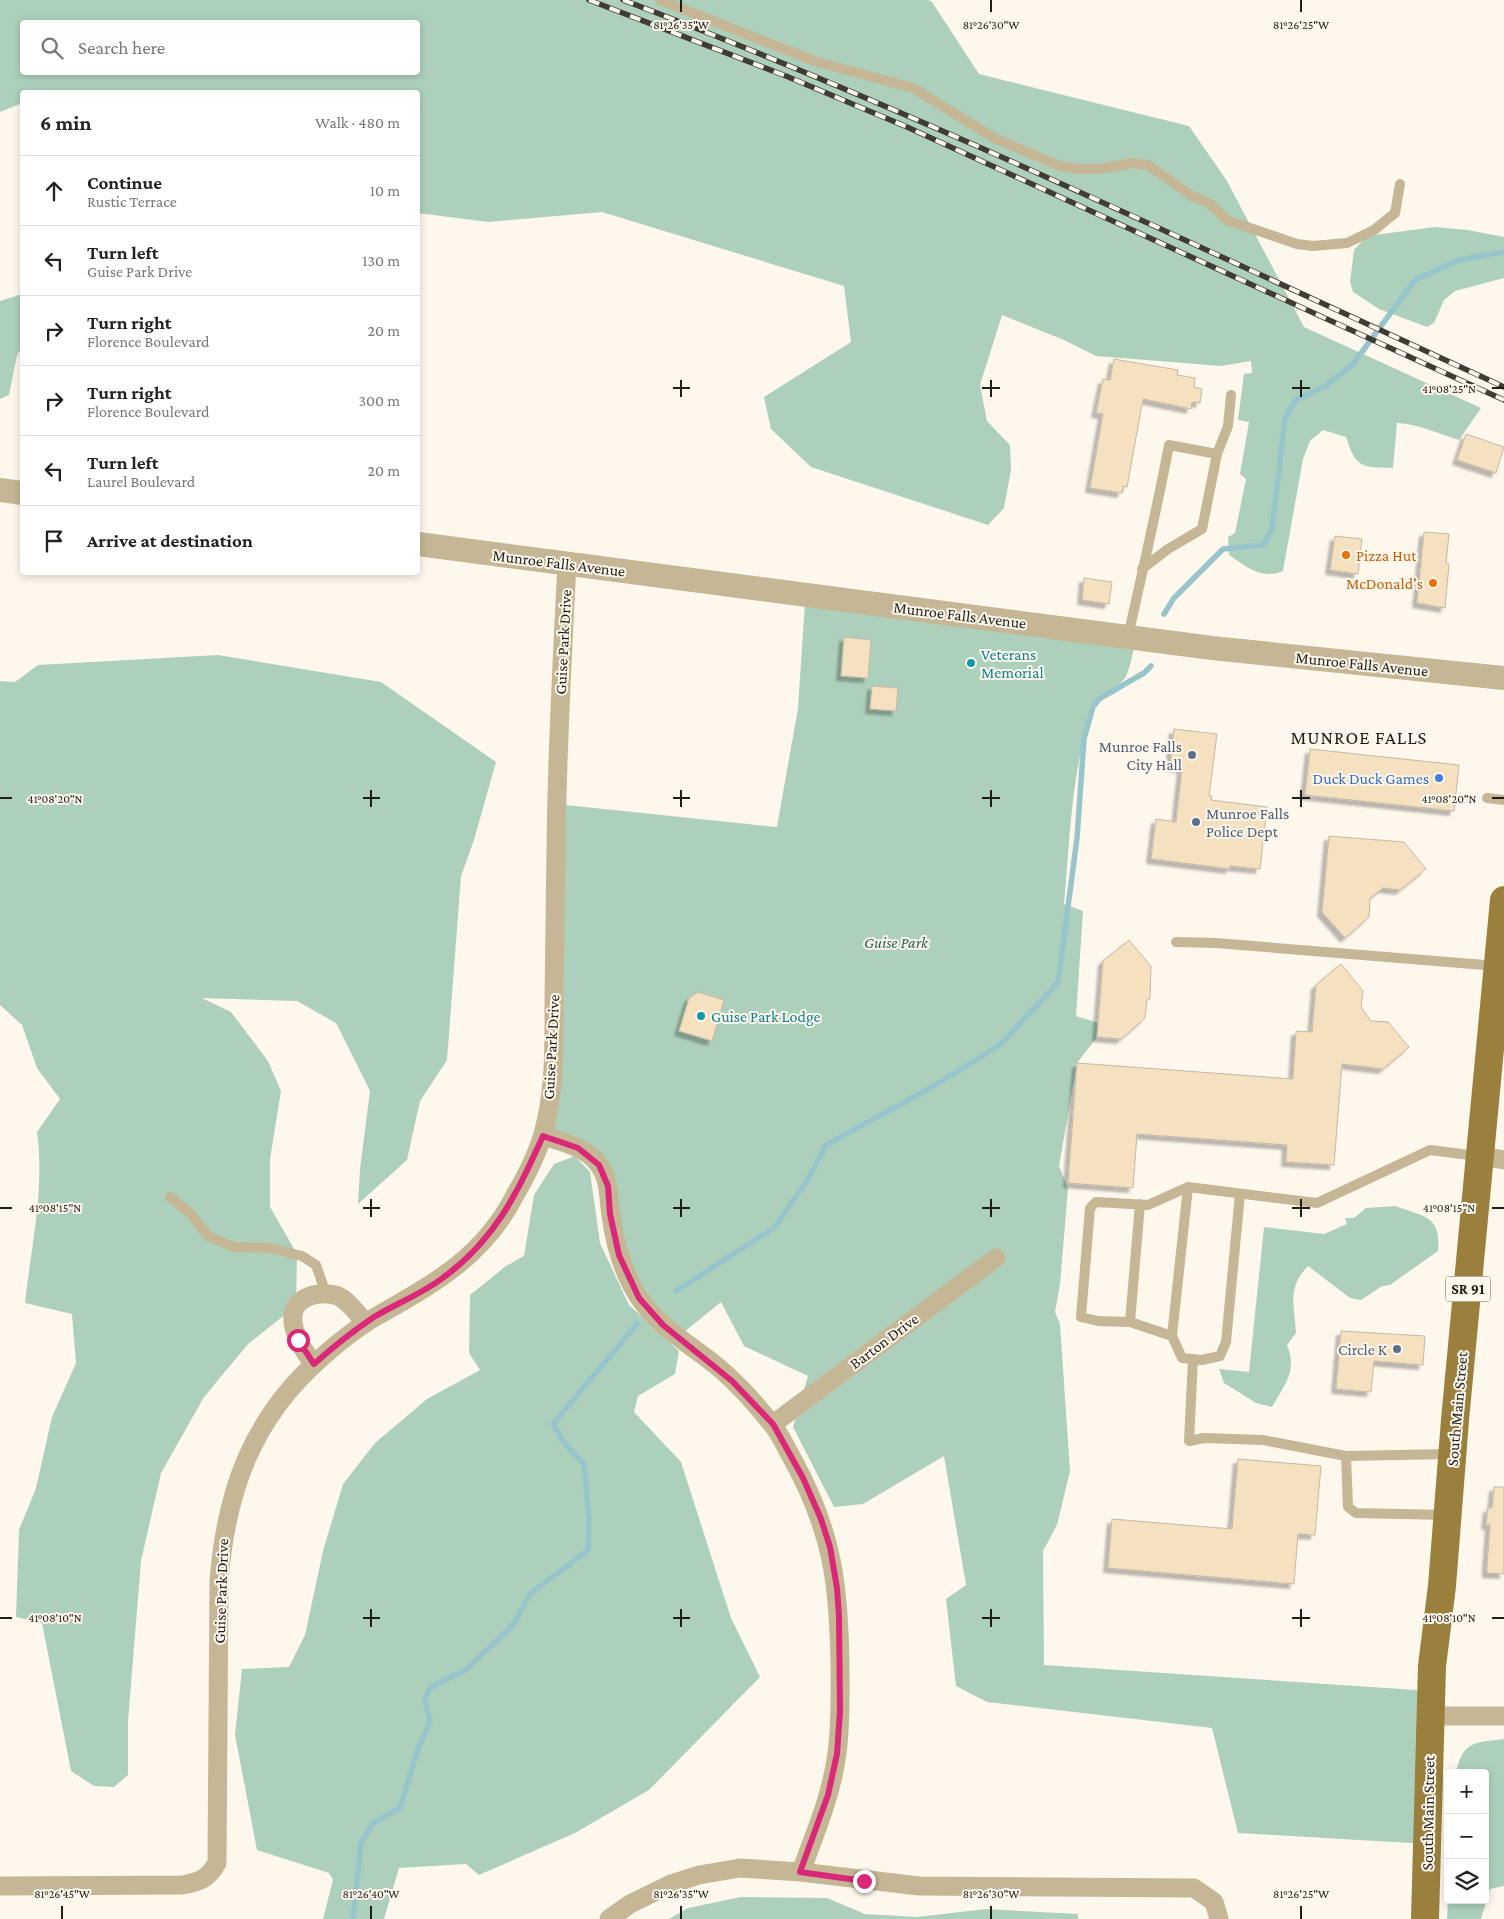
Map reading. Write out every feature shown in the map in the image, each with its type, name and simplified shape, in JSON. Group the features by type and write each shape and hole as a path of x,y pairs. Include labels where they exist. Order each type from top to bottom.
{"main road":[{"name":"South Main Street","path":"1425,1919 1432,1666 1442,1586 1453,1454 1493,1158 1498,966 1504,900"}],"street":[{"path":"0,490 20,493"},
{"name":"Munroe Falls Avenue","path":"420,544 1221,649 1504,678"},
{"name":"Guise Park Drive","path":"0,1886 182,1885 202,1881 211,1874 217,1863 219,1581 222,1540 231,1498 240,1471 253,1444 278,1403 314,1364 366,1323 431,1286 471,1254 486,1237 514,1198 543,1136 554,1062 556,804 566,564"},
{"path":"543,1136 578,1148 599,1165 608,1186 610,1214 619,1255 639,1298 663,1325 732,1381 773,1424 803,1478 821,1519 830,1547 839,1616 840,1712 837,1754 828,1795 800,1872"},
{"name":"Barton Drive","path":"773,1424 996,1258"},
{"path":"314,1364 298,1340 292,1316 296,1306 304,1298 314,1294 338,1296 366,1323"},
{"path":"1430,1716 1504,1716"},
{"path":"609,1919 630,1904 656,1891 699,1875 740,1868 800,1872 919,1886 1194,1888 1214,1902 1219,1919"}],"lane":[{"path":"660,0 817,62 913,88 994,138 1060,166 1077,170 1102,169 1131,163 1148,165 1192,196 1209,203 1227,220 1297,244 1333,245 1362,237 1396,212 1400,184"},
{"path":"1142,569 1168,549 1202,528 1217,454 1228,426 1231,395"},
{"path":"1128,636 1142,569 1154,529 1169,445 1217,454"},
{"path":"1487,798 1504,800"},
{"path":"1176,942 1216,942 1498,966"},
{"path":"1172,1336 1130,1322 1084,1319 1080,1313 1092,1204 1111,1202 1148,1205 1188,1187 1317,1203 1430,1150 1493,1158"},
{"path":"1188,1187 1172,1336 1182,1358 1202,1360 1220,1356 1224,1351 1240,1194"},
{"path":"170,1197 190,1213 208,1236 234,1247 270,1248 302,1256 316,1265 326,1294"},
{"path":"1130,1322 1140,1204"},
{"path":"1193,1359 1189,1441 1204,1438 1263,1440 1346,1456 1453,1454"},
{"path":"1346,1456 1348,1507 1356,1513 1448,1515"}],"green space":[{"path":"0,0 928,0 932,2 979,74 1189,126 1227,181 1304,327 1481,408 1459,440 1421,427 1397,423 1393,468 1362,464 1353,455 1346,437 1323,430 1310,441 1303,459 1283,571 1268,574 1261,573 1248,568 1229,555 1228,537 1235,533 1246,479 1240,474 1249,422 1238,420 1244,374 1252,373 1251,361 1221,366 1096,356 1064,340 1002,315 980,385 987,421 1010,445 1011,470 1004,508 988,525 811,467 771,429 764,397 851,342 844,286 602,212 488,222 420,213 420,90 20,90 20,104 0,112"},
{"path":"1435,227 1468,230 1504,237 1504,278 1455,291 1444,300 1434,323 1427,327 1379,309 1353,292 1350,282 1354,250 1367,236"},
{"path":"20,295 20,351 17,355 9,395 0,399 0,301"},
{"name":"Guise Park","path":"805,602 1136,638 1127,675 1117,686 1103,694 1093,708 1080,756 1072,805 1064,904 1083,911 1076,1016 1098,1023 1097,1037 1077,1063 1059,1166 1068,1189 1060,1284 1055,1312 1060,1324 1070,1471 1057,1525 1043,1551 1044,1665 1431,1691 1427,1844 1238,1833 1212,1728 987,1702 956,1686 946,1599 966,1585 944,1456 863,1504 834,1507 793,1427 808,1376 744,1346 721,1302 678,1337 639,1298 599,1165 543,1136 556,804 777,827 798,708"},
{"path":"218,655 381,682 496,762 474,840 461,876 447,1060 420,1101 407,1160 358,1204 360,1169 370,1091 336,1023 297,1001 202,998 231,1012 268,1061 281,1091 270,1159 270,1207 297,1254 296,1306 248,1344 204,1397 161,1473 141,1561 128,1721 128,1775 114,1787 94,1786 71,1771 42,1623 16,1617 19,1530 36,1488 52,1417 76,1363 72,1314 25,1303 38,1196 39,1153 37,1132 60,1099 37,1068 22,1025 0,1005 0,681 15,682 38,665"},
{"path":"575,1156 590,1172 600,1243 629,1305 679,1351 675,1374 638,1396 634,1412 681,1462 731,1618 760,1677 649,1790 575,1833 479,1875 466,1864 399,1868 384,1919 323,1919 333,1880 329,1873 257,1850 235,1735 242,1669 289,1667 305,1635 323,1551 343,1484 375,1443 427,1399 480,1370 469,1353 470,1295 506,1266 524,1256 534,1195 554,1164"},
{"path":"1395,1206 1423,1216 1434,1224 1437,1230 1438,1251 1390,1285 1382,1286 1361,1300 1350,1298 1308,1266 1301,1274 1294,1290 1296,1333 1287,1345 1291,1363 1288,1378 1272,1407 1256,1403 1224,1383 1219,1369 1249,1372 1264,1227 1324,1234 1347,1224 1345,1218 1354,1218 1366,1208"},
{"path":"1504,1739 1504,1886 1490,1889 1489,1892 1489,1769 1457,1769 1462,1754 1472,1745 1485,1741"},
{"path":"741,1897 827,1898 865,1914 917,1917 986,1909 1078,1914 1078,1919 669,1919 688,1908"},
{"path":"1448,1904 1486,1904 1481,1919 1447,1919"}],"building":[{"path":"1114,359 1178,370 1177,375 1195,378 1194,387 1202,389 1200,403 1192,402 1191,409 1143,399 1127,487 1123,486 1122,493 1090,488 1103,414 1096,413 1103,379 1110,380"},
{"path":"1466,434 1504,447 1496,473 1457,460"},
{"name":"McDonald's","path":"1424,532 1449,534 1446,563 1449,564 1445,608 1417,603"},
{"name":"Pizza Hut","path":"1335,536 1362,539 1358,574 1330,570"},
{"path":"1084,578 1112,582 1109,604 1082,600"},
{"path":"844,637 871,640 868,678 841,676"},
{"path":"872,686 898,688 896,711 870,709"},
{"path":"1174,729 1217,734 1209,796 1212,796 1211,800 1267,807 1260,869 1230,866 1230,869 1151,859 1156,819 1176,822 1182,768 1170,766"},
{"path":"1310,749 1459,765 1454,811 1305,795"},
{"path":"1329,836 1404,842 1426,869 1400,890 1383,888 1370,898 1369,917 1345,938 1322,912"},
{"path":"1129,940 1151,966 1150,999 1147,999 1145,1018 1121,1039 1097,1037 1103,961"},
{"path":"1341,964 1363,991 1361,1007 1371,1021 1388,1022 1409,1047 1383,1069 1342,1064 1334,1165 1286,1162 1287,1145 1137,1134 1133,1188 1068,1183 1077,1063 1293,1079 1296,1031 1312,1032 1316,985"},
{"name":"Guise Park Lodge","path":"698,992 724,1000 712,1041 679,1031 689,998"},
{"path":"1341,1331 1425,1336 1423,1365 1374,1361 1371,1392 1336,1389"},
{"path":"1238,1459 1321,1466 1315,1535 1298,1534 1294,1584 1108,1568 1112,1519 1232,1529"},
{"path":"1494,1487 1504,1487 1504,1574 1487,1573 1490,1525 1486,1525 1488,1508 1492,1508"}],"waterway":[{"path":"1164,614 1174,598 1223,549 1263,545 1272,530 1285,418 1296,400 1327,385 1353,364 1415,280 1459,260 1504,252"},
{"path":"676,1291 774,1228 807,1181 826,1145 932,1087 1000,1045 1058,983 1077,838 1084,739 1093,707 1099,699 1144,673 1151,666"},
{"path":"353,1919 361,1843 374,1822 400,1808 418,1749 430,1722 425,1700 430,1688 467,1669 514,1624 530,1594 588,1550 589,1518 584,1464 565,1444 553,1424 637,1324"}],"railway":[{"path":"589,0 786,76 907,127 1504,400"},
{"path":"623,0 735,44 957,137 1504,387"}],"place":[{"name":"Pizza Hut","path":"1346,555"},
{"name":"McDonald's","path":"1433,583"},
{"name":"Veterans Memorial","path":"971,663"},
{"name":"Munroe Falls City Hall","path":"1192,755"},
{"name":"Duck Duck Games","path":"1439,778"},
{"name":"Munroe Falls Police Dept","path":"1196,822"},
{"name":"Guise Park Lodge","path":"701,1016"},
{"name":"Circle K","path":"1397,1349"}],"district":[{"name":"MUNROE FALLS","path":"1359,737"}],"route":[{"path":"298,1340 314,1364 338,1343 375,1317 403,1303 444,1277 471,1254 505,1213 543,1136 578,1148 592,1158 599,1165 608,1186 610,1214 619,1255 630,1283 639,1298 663,1325 732,1381 773,1424 803,1478 821,1519 830,1547 837,1588 840,1712 837,1754 828,1795 800,1872 864,1881"}]}
